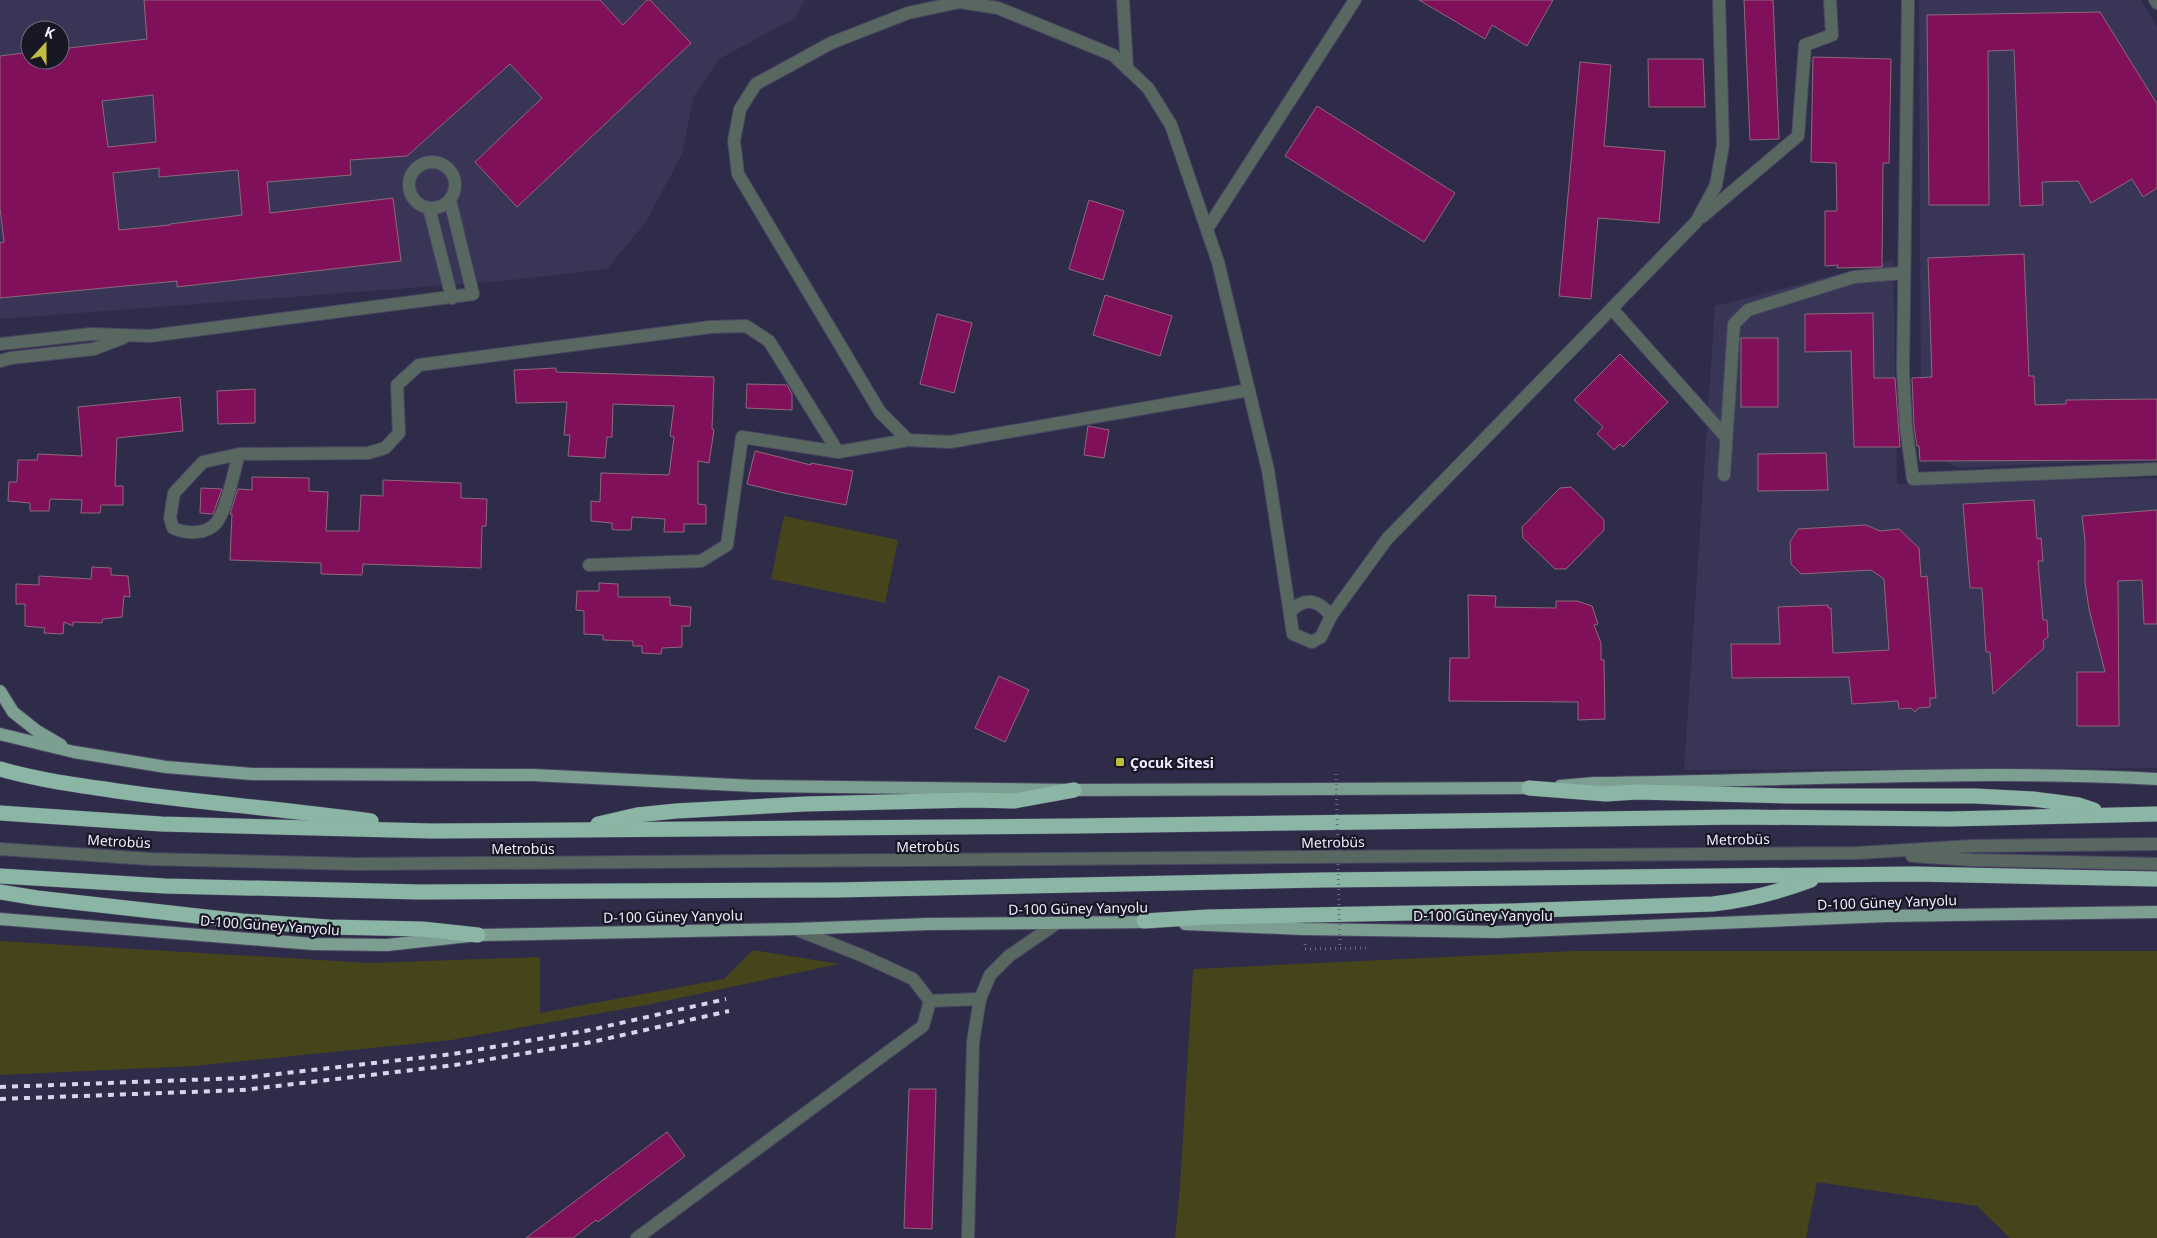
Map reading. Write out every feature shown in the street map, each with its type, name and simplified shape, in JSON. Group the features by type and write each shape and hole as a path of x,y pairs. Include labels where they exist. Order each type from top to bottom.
{"highway":[{"path":"0,769 18,775 81,786 316,813 432,831"},
{"path":"1529,788 1606,794 1637,792 2033,799 2079,805 2108,814"},
{"path":"572,830 637,815 666,812 805,804 973,800 1014,801 1074,790"},
{"path":"0,814 161,824 432,831 1740,817 1949,819 2157,814"},
{"path":"0,876 165,886 449,892 836,890 1312,881 1915,874 2157,879"},
{"path":"1144,921 1218,917 1513,911 1713,904 1746,900 1782,891 1822,876"},
{"path":"0,892 36,898 242,921 329,927 422,928 478,935"}],"main road":[{"path":"0,691 12,712 37,730 74,752"},
{"path":"0,734 74,752 166,767 252,774 533,775 755,786 1074,790 1529,788 1595,783 1961,775 2093,776 2157,779"},
{"name":"D-100 Güney Yanyolu","path":"0,919 312,944 387,945 478,935 795,929 928,924 1144,921 1303,929 1498,932 1887,916 2157,912"}],"street":[{"path":"1123,0 1127,68"},
{"path":"1207,229 1356,0"},
{"path":"1696,222 1716,185 1723,145 1719,0"},
{"path":"908,440 880,412 738,174 734,141 740,109 756,84 831,43 908,13 960,2 998,8 1113,55 1148,88 1171,125 1218,262 1268,470 1293,634 1312,642 1321,637 1331,616 1387,539 1696,222 1798,136 1805,45 1832,35 1830,0"},
{"path":"1908,0 1903,370 1906,427 1913,479 2157,469"},
{"path":"438,162 450,170 455,185 450,200 444,205 429,208 416,202 409,188 411,173 423,163 438,162"},
{"path":"0,344 91,334 130,336 167,334 473,294 450,200"},
{"path":"429,208 452,298"},
{"path":"1724,475 1734,324 1748,310 1854,277 1904,273"},
{"path":"1612,309 1726,437"},
{"path":"239,454 226,502 217,523 203,531 183,532 173,528 170,518 174,493 203,462 239,454 368,452 384,448 398,433 397,385 419,365 711,327 746,326 769,341 838,452"},
{"path":"0,361 11,358 94,349 130,336"},
{"path":"589,565 701,561 727,545 742,437 838,452 908,440 950,442 1249,390"},
{"path":"1290,612 1297,604 1311,602 1318,604 1331,616"},
{"name":"Metrobüs","path":"0,849 150,858 356,864 1857,853 1972,846 2157,844"},
{"name":"Metrobüs","path":"1857,853 1972,860 2157,864"},
{"path":"968,1238 973,1042 980,999 990,976 1009,956 1057,923"},
{"path":"795,929 913,979 930,1001"},
{"path":"930,1001 980,999"},
{"path":"637,1238 923,1026 930,1001"}],"path":[{"path":"1336,774 1340,949"},
{"path":"1305,949 1377,947"}],"shaded area":[{"path":"0,0 805,0 795,18 719,59 694,96 682,154 646,222 607,269 512,280 0,319"},
{"path":"1919,0 2141,0 2157,26 2157,458 1958,468 1934,455 1921,431"},
{"path":"1893,260 1897,484 2157,478 2157,768 1684,770 1715,306"},
{"path":"784,516 898,540 885,603 771,579"},
{"path":"0,941 370,963 540,957 540,1013 724,979 753,950 839,964 646,1005 451,1040 194,1066 0,1075"},
{"path":"1574,951 2157,951 2157,1238 2010,1238 1977,1206 1817,1182 1806,1238 1175,1238 1180,1187 1193,969"}],"building":[{"path":"144,0 600,0 623,25 647,0 650,0 691,43 517,207 475,162 542,98 510,64 407,156 350,160 351,175 267,182 270,213 393,198 401,261 177,287 177,281 0,298 0,243 4,242 0,208 0,56 20,53 20,70 70,70 70,48 147,39","holes":["153,95 156,142 108,147 102,101","159,168 159,177 238,170 242,215 119,230 113,173"]},
{"path":"1419,0 1553,0 1527,46 1492,25 1485,39"},
{"path":"1744,0 1773,0 1779,139 1750,140"},
{"path":"2100,12 2157,104 2157,188 2143,197 2132,179 2091,203 2078,181 2042,182 2043,205 2020,206 2014,50 1988,51 1989,205 1929,205 1927,15"},
{"path":"1813,57 1891,59 1889,163 1883,163 1882,267 1837,268 1838,265 1825,266 1825,211 1837,211 1836,163 1811,162"},
{"path":"1648,59 1703,59 1705,107 1649,107"},
{"path":"1580,62 1611,65 1604,146 1665,151 1659,223 1598,218 1591,299 1559,296"},
{"path":"1317,106 1455,193 1424,242 1285,156"},
{"path":"1089,200 1124,211 1103,280 1069,269"},
{"path":"2024,254 2029,376 2034,376 2035,405 2066,404 2066,400 2157,399 2157,460 1920,461 1919,446 1917,446 1914,426 1912,378 1932,377 1928,258"},
{"path":"1105,295 1172,316 1160,356 1093,335"},
{"path":"1873,313 1874,378 1895,378 1900,447 1854,447 1851,351 1805,352 1805,314"},
{"path":"937,314 972,323 954,393 920,384"},
{"path":"1741,338 1778,338 1778,407 1741,407"},
{"path":"1620,354 1668,402 1623,447 1620,444 1614,450 1597,434 1603,427 1574,400"},
{"path":"556,368 556,372 714,377 712,429 714,430 709,463 698,461 698,504 706,505 706,524 684,524 684,532 664,532 665,519 632,517 631,530 616,530 612,529 612,523 591,521 591,501 600,502 601,473 669,475 674,437 670,436 674,406 613,404 612,437 607,437 605,458 568,456 570,435 564,435 567,402 516,403 514,370"},
{"path":"747,384 787,385 792,394 792,410 746,408"},
{"path":"255,389 255,423 218,424 217,391"},
{"path":"180,397 183,431 117,438 115,486 123,486 123,505 101,505 100,513 81,513 82,500 50,499 49,511 30,511 30,503 8,501 9,482 17,482 18,460 37,460 38,454 82,456 78,407"},
{"path":"1088,426 1109,430 1104,458 1084,455"},
{"path":"755,451 811,465 811,463 853,471 846,505 747,484"},
{"path":"1826,453 1828,490 1758,491 1758,454"},
{"path":"252,477 309,478 309,491 328,492 326,531 359,531 361,495 383,496 383,480 461,483 461,498 487,499 486,526 482,526 481,568 363,564 362,575 321,574 321,563 230,560 232,514 230,514 238,489 252,490"},
{"path":"1571,487 1604,520 1604,530 1566,569 1555,569 1523,538 1522,527 1560,488"},
{"path":"201,488 222,489 213,514 200,513"},
{"path":"2034,500 2037,539 2041,538 2043,561 2038,561 2043,620 2047,620 2048,637 2043,641 2044,648 1993,694 1990,652 1986,652 1982,588 1970,588 1963,504"},
{"path":"2157,510 2157,624 2144,624 2142,580 2118,581 2119,726 2077,726 2077,672 2105,672 2089,609 2085,583 2085,541 2082,516"},
{"path":"1866,525 1880,531 1899,529 1919,548 1921,577 1927,576 1936,698 1930,698 1930,707 1918,708 1915,712 1911,708 1899,709 1898,701 1852,704 1849,677 1732,678 1731,644 1780,644 1778,607 1828,605 1828,608 1831,608 1833,653 1889,650 1884,579 1871,570 1801,574 1791,564 1790,542 1798,529"},
{"path":"92,567 111,568 111,575 128,576 130,597 124,596 122,617 103,619 102,623 73,622 73,626 64,622 63,634 44,633 45,628 25,626 25,604 16,604 16,584 39,585 39,576 91,579"},
{"path":"599,583 618,584 618,597 670,597 670,605 691,607 690,626 682,626 682,647 662,648 661,654 642,653 642,646 633,646 633,641 603,640 603,635 584,634 584,611 576,610 577,591 599,591"},
{"path":"1468,595 1496,596 1495,607 1556,608 1556,601 1577,601 1592,606 1598,624 1594,625 1601,643 1601,660 1604,660 1605,719 1578,720 1578,702 1449,701 1450,658 1469,658"},
{"path":"999,676 1029,690 1005,742 975,728"},
{"path":"909,1089 936,1089 932,1229 904,1228"},
{"path":"667,1132 685,1156 598,1222 596,1220 573,1238 526,1238"}],"railway":[{"path":"0,1087 242,1078 453,1054 590,1030 726,999"},
{"path":"0,1099 243,1090 455,1065 592,1042 729,1011"}],"place":[{"name":"Çocuk Sitesi","path":"1120,762"}]}
